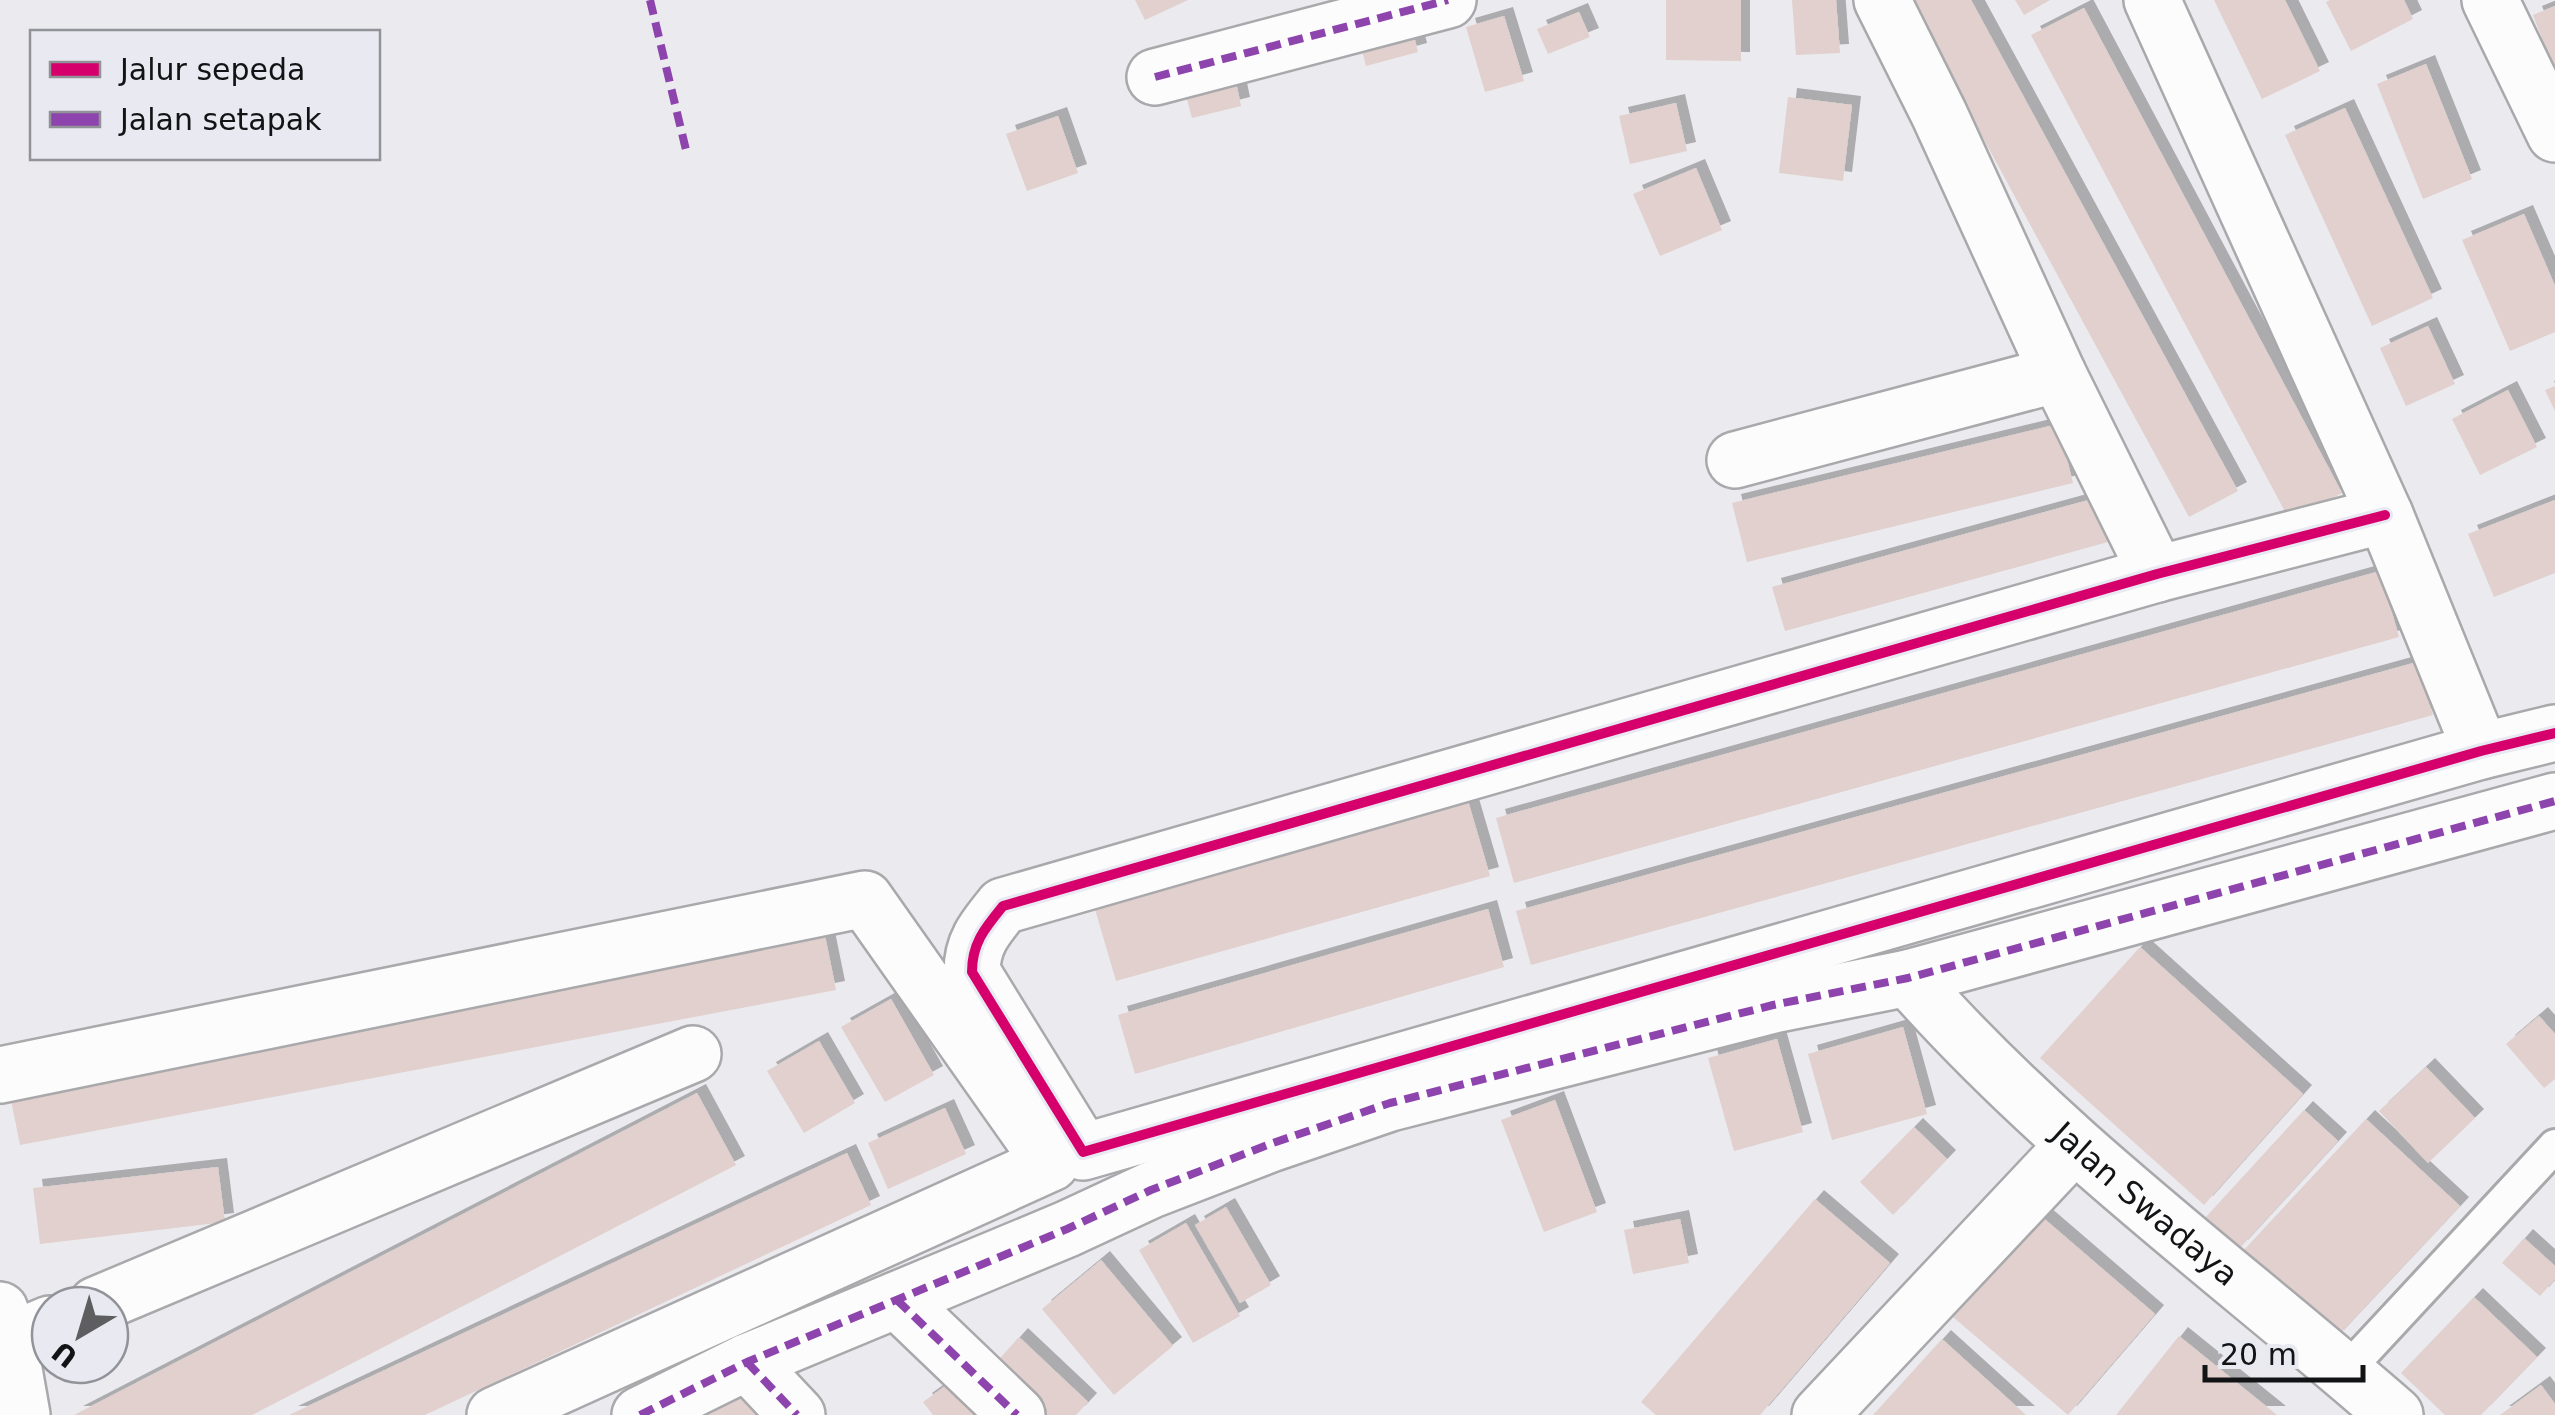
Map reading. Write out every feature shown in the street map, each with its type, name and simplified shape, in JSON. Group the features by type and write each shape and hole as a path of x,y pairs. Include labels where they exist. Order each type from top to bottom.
{"street":[{"path":"1155,77 1448,0"},
{"path":"1882,0 1940,114 2058,374 2157,574"},
{"path":"2152,0 2385,516 2481,751"},
{"path":"2490,0 2555,134"},
{"path":"1735,460 2058,374"},
{"path":"2385,516 2157,574 1004,906 972,950 972,972 1083,1152 2555,733"},
{"path":"640,1415 748,1362 1067,1230 1151,1190 1390,1103 1773,1006 1908,978 2555,801"},
{"path":"0,1076 865,899 1051,1163 495,1415"},
{"name":"Jalan Swadaya","path":"1908,978 1960,1038 2073,1146 2394,1415"},
{"path":"130,1291 693,1054"},
{"path":"1820,1415 2073,1146"},
{"path":"897,1300 1017,1415"},
{"path":"20,1325 22,1415"},
{"path":"748,1362 798,1415"}],"lane":[{"path":"2345,1372 2555,1146"}],"building":[{"path":"1135,0 1188,0 1145,20"},
{"path":"1666,0 1741,0 1741,61 1666,60"},
{"path":"1792,0 1836,0 1840,53 1796,55"},
{"path":"1908,0 1971,0 2238,491 2189,517"},
{"path":"2015,0 2050,0 2024,15"},
{"path":"2214,0 2285,0 2320,71 2262,99"},
{"path":"2404,0 2413,19 2351,51 2326,2"},
{"path":"2555,6 2555,72 2533,15"},
{"path":"2084,8 2342,493 2290,521 2031,35"},
{"path":"1579,12 1590,37 1548,54 1537,29"},
{"path":"1504,16 1524,81 1485,92 1466,27"},
{"path":"1410,21 1418,52 1366,66 1358,35"},
{"path":"2426,64 2472,179 2423,199 2377,84"},
{"path":"1233,68 1241,106 1192,118 1182,81"},
{"path":"1788,97 1852,105 1843,181 1779,173"},
{"path":"1676,103 1687,151 1630,164 1619,116"},
{"path":"2345,108 2433,298 2372,326 2285,135"},
{"path":"1058,116 1078,173 1027,191 1006,134"},
{"path":"1696,168 1722,230 1660,256 1633,194"},
{"path":"2524,214 2555,286 2555,332 2510,351 2462,240"},
{"path":"2428,326 2455,384 2406,406 2380,348"},
{"path":"2555,386 2555,411 2545,390"},
{"path":"2508,390 2537,447 2480,475 2452,419"},
{"path":"2058,424 2073,483 1747,562 1732,503"},
{"path":"2096,498 2108,542 1785,631 1772,587"},
{"path":"2555,500 2555,573 2494,597 2468,534"},
{"path":"2380,571 2399,637 1514,883 1496,818"},
{"path":"2417,662 2433,715 1531,965 1516,911"},
{"path":"1466,794 1490,876 1116,981 1092,899"},
{"path":"1488,909 1504,967 1135,1074 1118,1015"},
{"path":"823,926 836,990 20,1145 7,1080"},
{"path":"2140,947 2303,1094 2204,1205 2040,1058"},
{"path":"891,999 934,1075 885,1102 841,1027"},
{"path":"2539,1016 2555,1034 2555,1079 2544,1088 2506,1044"},
{"path":"1903,1027 1927,1114 1832,1140 1808,1054"},
{"path":"1777,1039 1803,1132 1734,1151 1708,1058"},
{"path":"819,1041 855,1103 804,1133 767,1071"},
{"path":"2426,1067 2475,1118 2428,1163 2379,1111"},
{"path":"697,1093 736,1165 252,1415 74,1415"},
{"path":"1555,1100 1597,1212 1544,1232 1501,1120"},
{"path":"945,1108 966,1154 888,1189 868,1143"},
{"path":"2304,1110 2338,1141 2239,1249 2205,1218"},
{"path":"2366,1119 2460,1206 2335,1339 2242,1252"},
{"path":"1914,1127 1947,1159 1893,1215 1860,1182"},
{"path":"847,1153 871,1205 425,1415 289,1415"},
{"path":"218,1167 225,1222 40,1244 33,1188"},
{"path":"1815,1199 1890,1263 1760,1415 1656,1415 1641,1402"},
{"path":"1226,1207 1271,1285 1240,1303 1195,1225"},
{"path":"2041,1216 2155,1314 2068,1415 1953,1317"},
{"path":"1680,1219 1689,1263 1633,1274 1624,1230"},
{"path":"1186,1223 1240,1316 1193,1343 1139,1250"},
{"path":"2524,1238 2555,1266 2555,1279 2540,1296 2502,1263"},
{"path":"1101,1260 1173,1346 1114,1395 1042,1309"},
{"path":"2474,1297 2537,1357 2481,1415 2445,1415 2401,1373"},
{"path":"2179,1336 2277,1415 2116,1415"},
{"path":"1019,1337 1088,1402 1076,1415 1028,1415 985,1375"},
{"path":"1942,1339 2026,1415 1873,1415"},
{"path":"959,1376 988,1415 933,1415 923,1402"},
{"path":"741,1378 772,1415 696,1415"},
{"path":"2541,1385 2555,1404 2555,1415 2500,1415"}],"marked path":[{"path":"650,0 686,150"},
{"path":"1155,77 1448,0"},
{"path":"640,1415 747,1362 1151,1190 1390,1103 1773,1005 1908,978 2555,801"},
{"path":"897,1300 1017,1415"},
{"path":"747,1362 797,1415"}],"cycle path":[{"path":"2385,515 2157,574 1003,906 977,944 972,972 1083,1152 2555,733"}]}
